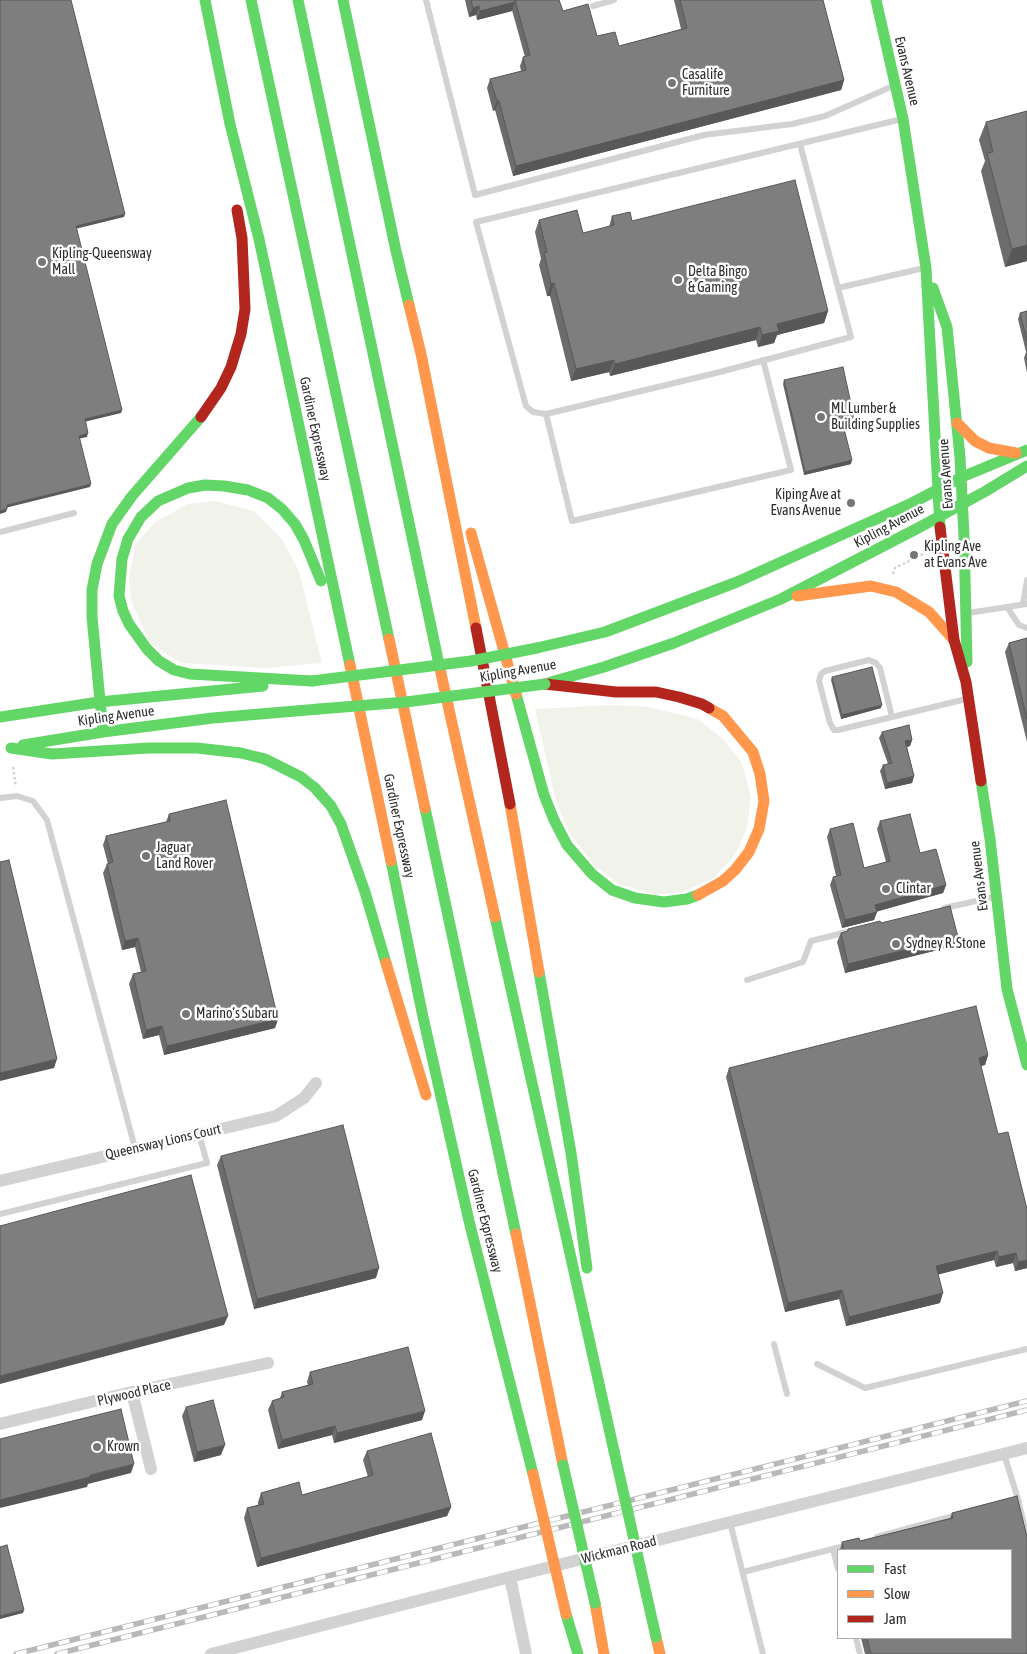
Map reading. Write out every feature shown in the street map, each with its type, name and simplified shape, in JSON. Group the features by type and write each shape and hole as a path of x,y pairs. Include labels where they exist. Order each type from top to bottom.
{"main road":[{"name":"Gardiner Expressway","path":"205,0 230,124 259,239 344,634 423,1017 469,1221 533,1474 566,1614 578,1654"},
{"name":"Gardiner Expressway","path":"251,0 493,1122 563,1466 595,1603 604,1654"},
{"path":"298,0 451,718 660,1654"},
{"path":"343,0 396,251 421,354 462,498"},
{"name":"Evans Avenue","path":"876,0 903,119 926,268 939,516 954,640 966,682"},
{"path":"104,732 99,702 92,617 92,590 97,564 112,524 132,496 185,437 208,408 230,367 241,334 245,309 242,238 235,193 230,124"},
{"name":"Evans Avenue","path":"926,268 947,327 962,477 966,682 990,838 1007,988 1027,1065"},
{"path":"421,354 501,753 571,1153 589,1278"},
{"path":"957,423 974,441 989,448 1022,452"},
{"name":"Kipling Avenue","path":"0,717 99,702 312,681 471,662 605,632 737,582 912,503 962,477 1022,452"},
{"name":"Kipling Avenue","path":"5,748 104,732 213,718 406,702 546,684 604,667 674,643 781,599 920,527 1027,466"},
{"path":"312,681 190,674 174,670 162,663 147,650 129,624 123,611 120,596 122,559 128,539 142,516 158,501 172,494 188,488 206,485 248,490 268,498 282,509 295,524 304,540 344,634"},
{"path":"470,526 544,795 566,845 592,874 612,890 635,898 664,902 687,899 706,891 735,870 748,852 759,829 764,801 760,774 753,752 723,716 702,704 656,692 616,692 546,684"},
{"path":"781,599 872,586 896,592 929,612 954,640"},
{"path":"5,748 52,754 149,748 197,748 241,753 265,759 302,777 315,788 330,806 344,832 365,892 428,1102"},
{"path":"434,1120 469,1221"},
{"path":"592,1297 614,1451"}],"street":[{"name":"Queensway Lions Court","path":"0,1181 276,1116 304,1098 316,1083"},
{"name":"Plywood Place","path":"0,1424 132,1392 268,1363"},
{"path":"132,1392 151,1469"},
{"name":"Wickman Road","path":"211,1654 1027,1448"},
{"path":"510,1577 526,1654"}],"lane":[{"path":"426,0 475,195 704,135 792,124 825,116 896,85"},
{"path":"594,6 614,0"},
{"path":"800,144 851,337 546,414 533,412 526,406 476,222 903,119"},
{"path":"838,288 926,268"},
{"path":"546,414 572,521 791,470 762,360"},
{"path":"0,532 74,513"},
{"path":"966,613 1025,604 1027,580"},
{"path":"1007,607 1019,625 1027,628"},
{"path":"892,717 880,668 876,663 869,660 825,671 821,674 819,681 830,723 834,730 838,730 892,717 968,698"},
{"path":"0,798 17,796 33,801 47,820 135,1148"},
{"path":"936,910 996,897"},
{"path":"747,980 803,962 811,941 850,931"},
{"path":"0,1214 207,1163 199,1134"},
{"path":"774,1344 786,1394"},
{"path":"817,1364 865,1388 1027,1348"},
{"path":"1004,1454 1027,1537"},
{"path":"999,1504 1018,1499"},
{"path":"869,1539 961,1514"},
{"path":"730,1522 763,1654"},
{"path":"743,1572 851,1544"},
{"path":"833,1549 837,1565"},
{"path":"856,1639 860,1654"}],"path":[{"path":"922,548 923,553"},
{"path":"892,580 894,568 929,551"},
{"path":"5,748 17,796"}],"shaded area":[{"path":"215,501 254,511 282,539 299,571 322,663 265,668 181,663 150,643 131,601 129,579 135,545 155,522 188,504"},
{"path":"613,705 649,707 698,719 724,740 742,763 751,797 747,828 735,855 714,878 682,892 656,895 619,884 595,866 570,834 556,802 535,709"}],"building":[{"name":"Kipling-Queensway Mall","path":"0,0 71,0 125,214 76,226 122,410 85,419 88,433 79,436 91,484 7,505 7,509 0,511"},
{"path":"471,0 515,0 515,2 480,11 479,6 473,8"},
{"name":"Casalife Furniture","path":"515,0 559,0 563,11 588,4 597,36 615,32 619,46 687,28 680,0 823,0 844,80 516,166 499,101 497,101 490,79 526,70 523,57 530,55"},
{"path":"1027,111 1027,245 1012,249 987,153 993,152 986,122"},
{"name":"Delta Bingo & Gaming","path":"795,180 828,311 777,324 779,331 762,335 760,327 615,364 614,360 576,369 554,283 551,284 544,253 547,252 539,220 577,210 583,233 614,225 612,216 630,212 632,221"},
{"path":"1027,311 1027,341 1020,313"},
{"name":"ML Lumber & Building Supplies","path":"843,367 855,422 843,425 852,460 805,472 784,380"},
{"path":"1027,638 1027,719 1009,643"},
{"path":"872,667 882,705 842,715 832,677"},
{"path":"909,725 912,740 905,741 914,776 887,783 883,765 892,763 882,732"},
{"path":"226,800 278,1019 167,1046 162,1026 146,1030 133,974 146,971 138,938 125,941 107,864 113,862 106,836 170,821 169,814"},
{"path":"910,814 920,853 936,849 946,885 875,905 877,912 845,920 833,877 841,875 830,829 853,823 864,868 890,861 880,821"},
{"path":"9,860 57,1059 0,1073 0,862"},
{"name":"Sydney R. Stone","path":"950,906 958,937 848,964 841,933 848,931 848,929"},
{"path":"976,1006 988,1055 979,1058 998,1134 1008,1132 1027,1209 1027,1260 1018,1262 1016,1253 999,1257 997,1251 936,1266 943,1293 849,1317 842,1290 788,1303 729,1068"},
{"path":"343,1125 379,1268 257,1299 221,1156"},
{"path":"191,1175 228,1316 0,1376 0,1226"},
{"path":"408,1347 425,1411 337,1433 335,1426 282,1440 272,1401 284,1397 282,1392 313,1384 310,1372"},
{"path":"213,1400 225,1445 197,1452 186,1407"},
{"path":"121,1409 134,1464 0,1500 0,1439"},
{"path":"431,1433 451,1507 261,1558 247,1508 264,1504 261,1493 299,1482 302,1495 373,1475 367,1451"},
{"path":"1017,1496 1027,1537 1027,1654 871,1654 867,1639 1012,1639 1012,1549 844,1549 842,1542 859,1538 860,1541 953,1518 952,1513"},
{"path":"7,1545 24,1610 0,1616 0,1547"}],"railway":[{"path":"16,1654 1027,1401"},
{"path":"57,1654 1027,1410"}],"traffic: fast":[{"path":"205,0 230,124 259,239 350,665"},
{"path":"251,0 389,639"},
{"path":"298,0 440,669"},
{"path":"343,0 409,305"},
{"path":"876,0 903,119 926,268 940,527"},
{"path":"933,288 947,327 960,457 967,662"},
{"path":"103,732 92,617 92,590 97,564 112,524 132,496 201,417"},
{"path":"537,648 605,632 737,582 912,503 962,477 1027,450"},
{"path":"551,682 604,667 674,643 781,599 920,527 1027,466"},
{"path":"312,681 190,674 174,670 159,661 147,649 129,624 123,611 119,596 122,559 128,539 141,517 158,501 188,488 205,485 224,486 248,490 268,498 282,509 295,524 304,540 321,581"},
{"path":"312,681 471,661 537,648"},
{"path":"319,709 406,702 545,684"},
{"path":"0,717 99,702 263,686"},
{"path":"516,694 544,795 554,820 567,845 592,874 612,890 635,898 664,902 687,899 698,895"},
{"path":"23,745 103,732 213,718 319,709"},
{"path":"11,748 52,754 149,748 197,748 241,753 265,759 301,777 315,788 331,806 341,824 365,892 386,963"},
{"path":"981,781 990,839 1007,989 1027,1065"},
{"path":"425,808 516,1234"},
{"path":"391,861 423,1017 469,1221 533,1474"},
{"path":"495,917 614,1451"},
{"path":"539,972 571,1153 587,1268"},
{"path":"614,1451 656,1637"},
{"path":"563,1465 595,1603"},
{"path":"566,1614 578,1654"}],"traffic: slow":[{"path":"409,305 421,354 476,628"},
{"path":"957,423 975,441 989,448 1016,453"},
{"path":"471,533 516,694"},
{"path":"797,596 871,586 896,592 929,612 954,640"},
{"path":"389,639 425,808"},
{"path":"350,665 391,861"},
{"path":"440,669 495,917"},
{"path":"698,895 723,881 735,870 749,852 759,829 764,801 760,774 753,752 723,716 709,708"},
{"path":"510,804 539,972"},
{"path":"386,963 426,1095"},
{"path":"516,1234 563,1465"},
{"path":"533,1474 566,1614"},
{"path":"595,1603 604,1654"},
{"path":"656,1637 660,1654"}],"traffic: jam":[{"path":"201,417 221,388 231,367 241,334 245,309 242,238 237,210"},
{"path":"940,527 954,640 966,682 981,781"},
{"path":"476,628 510,804"},
{"path":"545,684 616,692 656,692 679,697 709,708"}],"place":[{"name":"Casalife Furniture","path":"672,83"},
{"name":"Kipling-Queensway Mall","path":"42,262"},
{"name":"Delta Bingo & Gaming","path":"678,280"},
{"name":"ML Lumber & Building Supplies","path":"821,417"},
{"name":"Kiping Ave at Evans Avenue","path":"851,503"},
{"name":"Kipling Ave at Evans Ave","path":"914,555"},
{"name":"Jaguar Land Rover","path":"146,856"},
{"name":"Clintar","path":"886,889"},
{"name":"Sydney R. Stone","path":"896,944"},
{"name":"Marino’s Subaru","path":"186,1014"},
{"name":"Krown","path":"97,1447"}]}
